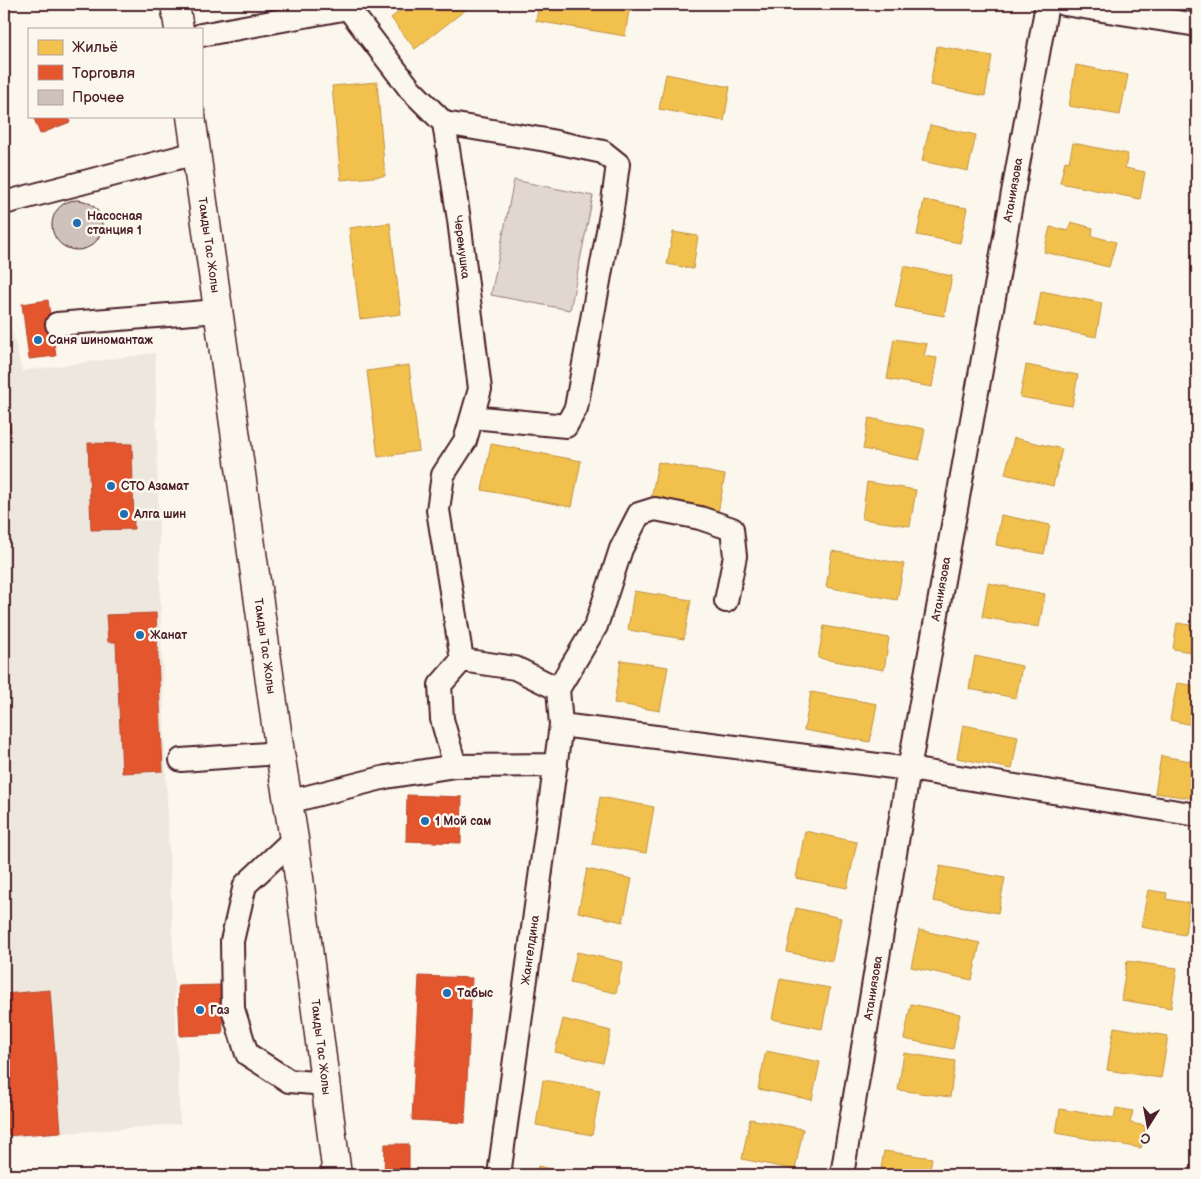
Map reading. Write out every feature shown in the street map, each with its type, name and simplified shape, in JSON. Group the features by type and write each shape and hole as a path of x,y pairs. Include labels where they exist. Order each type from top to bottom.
{"main road":[{"path":"175,4 179,28"},
{"name":"Тамды Тас Жолы","path":"191,118 280,753 294,839 337,1175"}],"street":[{"name":"Атаниязова","path":"842,1175 908,769 1047,4"},
{"path":"1064,4 1197,25"},
{"path":"202,35 348,8 410,89 444,123 604,152 618,164 612,209 576,408 566,426 472,417"},
{"name":"Черемушка","path":"444,123 459,220 480,388 464,442 443,475 438,510 462,660"},
{"path":"4,203 196,153"},
{"path":"57,324 218,311"},
{"path":"726,601 735,556 732,529 700,518 655,509 639,514 621,549 596,626 558,689 561,725 908,769 1197,815"},
{"path":"455,766 442,718 440,685 462,660 515,668 558,689"},
{"name":"Жангелдина","path":"500,1175 561,725"},
{"path":"181,760 280,753"},
{"path":"288,802 386,777 455,766 556,765"},
{"path":"294,839 245,884 232,941 233,1009 247,1054 289,1081 326,1084"}],"shaded area":[{"path":"514,180 593,196 570,310 491,295"},
{"path":"4,299 22,371 155,353 161,629 180,1124 4,1138"}],"building: Жильё":[{"path":"408,4 473,4 415,49 391,18"},
{"path":"539,4 630,4 625,36 536,21"},
{"path":"937,46 992,56 985,96 930,85"},
{"path":"1076,65 1128,75 1120,115 1069,106"},
{"path":"666,74 730,87 724,121 659,109"},
{"path":"377,82 385,176 341,180 332,86"},
{"path":"930,125 976,135 968,171 922,161"},
{"path":"1073,143 1128,154 1125,168 1145,172 1140,199 1060,183 1065,161 1069,162"},
{"path":"924,200 967,208 960,243 917,235"},
{"path":"1071,222 1093,228 1092,236 1116,242 1109,267 1044,252 1050,227 1068,231"},
{"path":"390,223 401,314 360,319 349,228"},
{"path":"673,232 698,236 693,269 667,264"},
{"path":"904,266 952,276 944,316 895,307"},
{"path":"1041,291 1102,303 1096,337 1035,325"},
{"path":"894,339 927,344 924,356 937,358 932,387 887,379"},
{"path":"409,365 419,451 378,457 367,371"},
{"path":"1026,365 1078,375 1072,406 1020,397"},
{"path":"869,418 925,429 919,460 863,449"},
{"path":"1014,438 1062,449 1053,486 1005,474"},
{"path":"491,444 581,461 572,507 482,490"},
{"path":"658,462 725,475 718,513 651,500"},
{"path":"867,482 916,490 910,526 862,519"},
{"path":"1001,515 1050,525 1044,554 996,545"},
{"path":"832,551 904,564 897,600 826,587"},
{"path":"988,583 1045,594 1039,627 982,617"},
{"path":"634,591 691,600 684,639 628,630"},
{"path":"1177,623 1197,626 1197,653 1173,649"},
{"path":"824,626 889,638 884,670 818,658"},
{"path":"975,656 1022,666 1016,698 969,689"},
{"path":"621,660 668,667 660,711 614,703"},
{"path":"1177,683 1197,686 1197,726 1170,720"},
{"path":"811,692 877,704 870,742 804,730"},
{"path":"963,725 1018,736 1012,769 957,758"},
{"path":"1161,756 1197,762 1197,799 1155,793"},
{"path":"600,797 654,807 646,853 592,844"},
{"path":"805,831 857,842 847,888 796,878"},
{"path":"940,866 1005,878 998,913 933,901"},
{"path":"587,869 632,879 623,922 578,912"},
{"path":"1148,890 1167,893 1166,899 1189,903 1185,935 1141,927"},
{"path":"796,908 841,918 832,961 787,952"},
{"path":"919,930 980,943 972,980 911,967"},
{"path":"577,952 623,962 616,993 570,983"},
{"path":"1127,961 1177,968 1171,1008 1121,1000"},
{"path":"780,979 830,988 822,1029 772,1019"},
{"path":"911,1004 960,1014 953,1049 904,1039"},
{"path":"563,1019 611,1031 603,1063 555,1052"},
{"path":"1114,1027 1168,1036 1161,1078 1107,1070"},
{"path":"766,1051 820,1062 812,1100 758,1089"},
{"path":"904,1053 955,1061 950,1097 898,1090"},
{"path":"543,1080 600,1090 592,1135 536,1125"},
{"path":"1116,1108 1133,1111 1130,1123 1146,1126 1141,1148 1056,1133 1060,1109 1114,1118"},
{"path":"750,1119 803,1129 795,1170 742,1159"},
{"path":"884,1151 932,1158 929,1175 880,1175"},
{"path":"538,1166 578,1175 536,1175"}],"building: Торговля":[{"path":"34,118 69,118 70,122 40,134"},
{"path":"48,300 56,356 29,359 22,304"},
{"path":"4,388 7,388 11,432 4,432"},
{"name":"СТО Азамат","path":"88,443 132,444 134,529 91,530"},
{"path":"156,613 163,771 122,773 116,642 108,642 106,615"},
{"path":"407,795 462,797 461,843 406,841"},
{"path":"419,976 472,978 465,1123 412,1120"},
{"name":"Газ","path":"221,985 223,1034 180,1036 178,986"},
{"path":"50,990 61,1132 4,1136 4,994"},
{"path":"385,1144 409,1144 409,1175 384,1175"}],"building: Прочее":[{"name":"Насосная станция 1","path":"77,200 95,207 102,225 95,243 77,250 59,243 52,225 59,207"}],"place":[{"name":"Насосная станция 1","path":"77,223"},
{"name":"Саня шиномантаж","path":"38,340"},
{"name":"СТО Азамат","path":"111,486"},
{"name":"Алга шин","path":"124,514"},
{"name":"Жанат","path":"140,635"},
{"name":"1 Мой сам","path":"425,821"},
{"name":"Табыс","path":"447,993"},
{"name":"Газ","path":"200,1010"}]}
